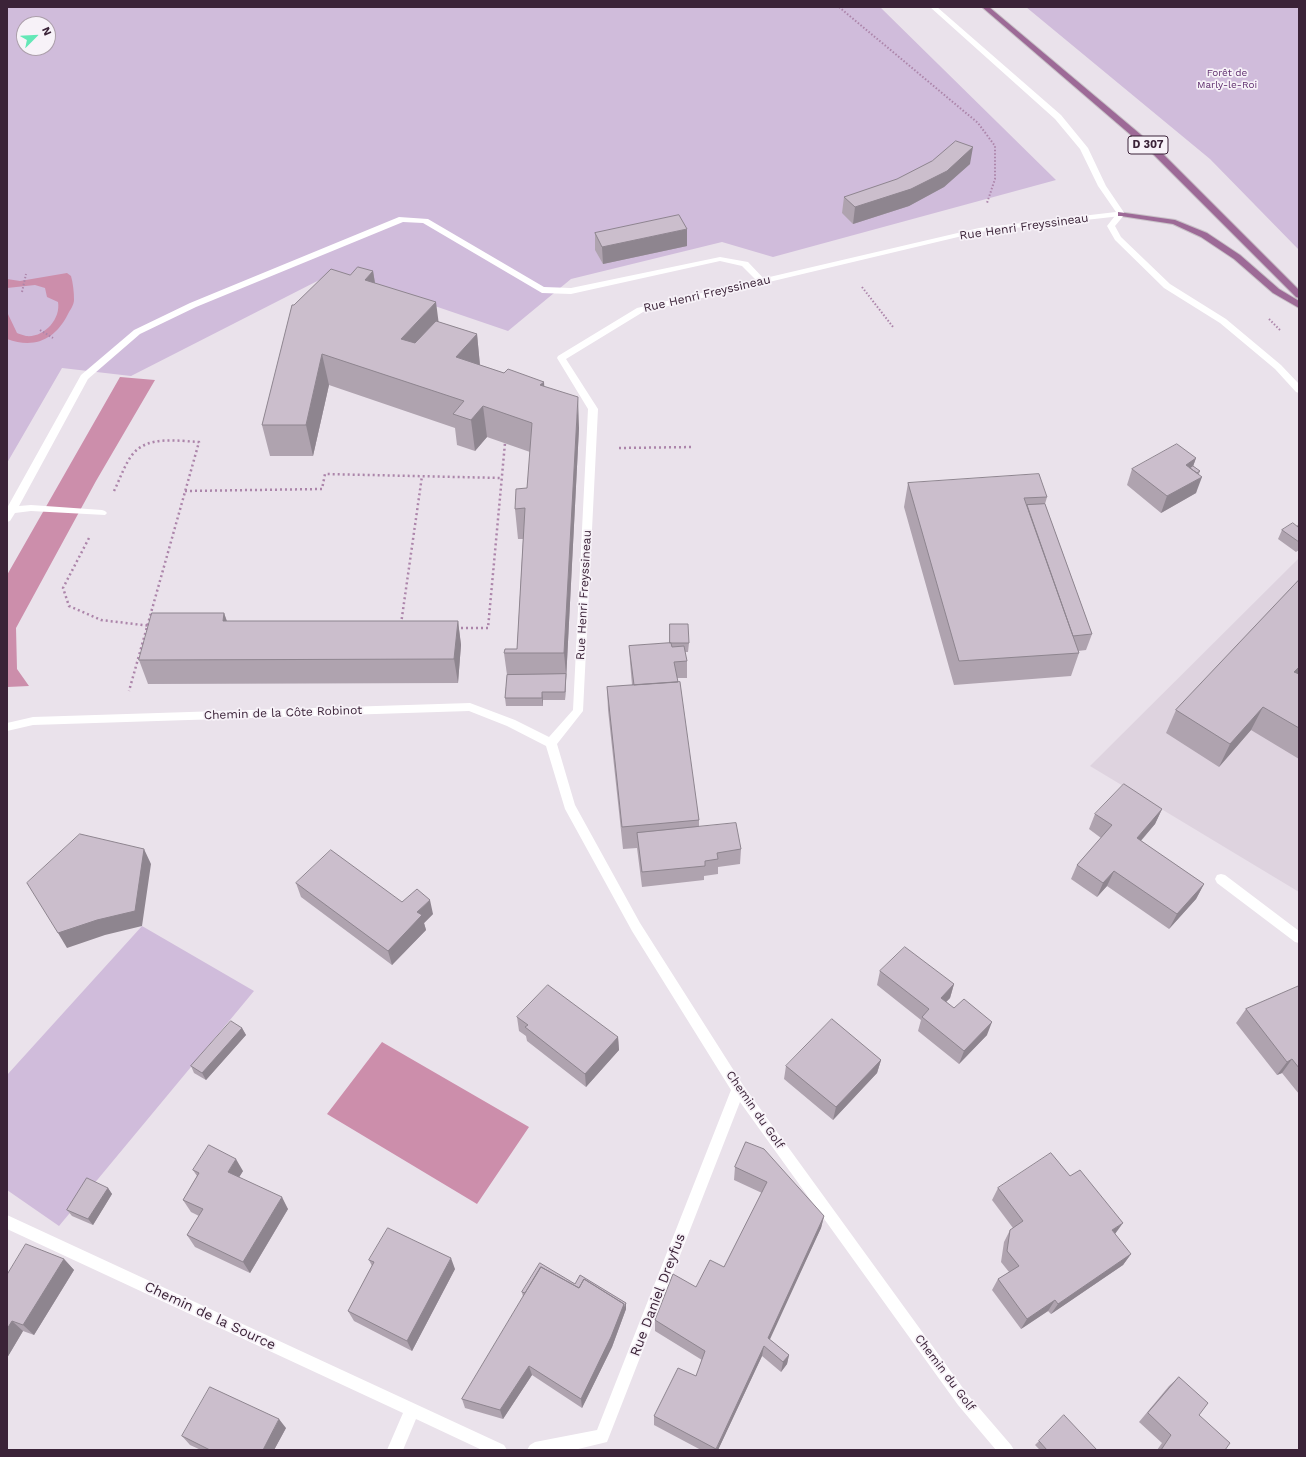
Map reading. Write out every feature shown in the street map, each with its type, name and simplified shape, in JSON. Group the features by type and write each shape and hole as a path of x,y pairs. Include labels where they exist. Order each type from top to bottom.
{"main road":[{"name":"D 307","path":"985,7 1156,152 1299,295"},
{"path":"1121,214 1175,222 1204,235 1237,257 1276,291 1299,305"}],"street":[{"path":"933,7 1058,117 1084,148 1102,186 1121,214 1111,226 1118,238 1167,286 1223,321 1278,367 1299,390"},
{"name":"Rue Henri Freyssineau","path":"551,743 578,711 593,409 561,358 640,310 979,230 1121,214"},
{"path":"7,519 9,508 84,377 137,332 193,305 402,219 424,221 542,290 571,291 720,259 745,264 762,281"},
{"path":"9,508 86,511 102,514"},
{"name":"Chemin de la Côte Robinot","path":"7,727 33,721 470,707 511,723 551,743"},
{"name":"Chemin du Golf","path":"551,743 569,806 636,926 738,1089 963,1400 1006,1450"},
{"path":"1221,879 1299,938"},
{"name":"Rue Daniel Dreyfus","path":"535,1450 602,1437 738,1089"},
{"name":"Chemin de la Source","path":"7,1222 499,1450"},
{"path":"395,1450 412,1410"}],"path":[{"path":"839,7 978,123 995,146 995,178 979,230"},
{"path":"22,292 26,274"},
{"path":"862,287 893,327"},
{"path":"1268,318 1283,334"},
{"path":"40,330 53,338"},
{"path":"121,718 147,626 185,491 199,442 162,441 145,444 135,452 63,588 69,606 101,620 147,626 155,626"},
{"path":"448,628 488,628 505,443"},
{"path":"591,449 694,447"},
{"path":"185,491 322,489 325,474 502,478"},
{"path":"400,628 422,476"}],"shaded area":[{"path":"67,273 72,279 74,302 63,323 57,330 43,340 35,342 26,343 7,339 7,312 17,333 26,336 33,336 45,331 54,321 57,315 58,302 47,297 45,288 35,285 7,288 7,279 20,281"},
{"path":"120,377 155,380 96,481 16,628 17,669 29,686 7,687 7,575"},
{"path":"1299,558 1299,892 1090,766"},
{"path":"382,1042 529,1127 477,1204 327,1114"}],"green space":[{"path":"7,7 880,7 1056,180 773,257 722,242 571,279 508,331 335,272 131,376 62,368 7,463"},
{"name":"Forêt de Marly-le-Roi","path":"1026,7 1299,7 1299,250 1210,159"},
{"path":"142,926 254,991 59,1226 7,1190 7,1075"}],"building":[{"path":"956,141 973,147 947,171 911,189 855,207 844,197 897,179 932,161"},
{"path":"679,215 687,229 602,247 595,233"},
{"path":"358,267 373,271 365,280 436,302 401,339 415,343 436,321 477,334 456,357 504,373 508,369 544,382 540,385 578,397 564,653 504,653 505,649 517,649 525,508 515,509 516,489 527,488 532,423 483,406 471,420 453,414 464,401 322,354 306,425 262,425 292,305 294,305 331,269 350,275"},
{"path":"1177,444 1196,458 1186,465 1202,477 1167,496 1132,469"},
{"path":"1193,466 1200,471 1197,473 1190,468"},
{"path":"1039,474 1047,497 1024,498 1079,653 959,661 908,483"},
{"path":"1045,504 1092,634 1073,636 1027,505"},
{"path":"1293,523 1298,527 1299,523 1299,542 1282,530"},
{"path":"1299,580 1299,667 1294,672 1299,674 1299,728 1263,707 1230,744 1176,710"},
{"path":"152,613 224,613 223,621 458,621 454,659 139,660"},
{"path":"670,624 688,624 689,643 670,643"},
{"path":"671,643 672,647 684,646 687,661 674,662 678,682 634,685 629,646"},
{"path":"566,674 565,692 542,692 542,698 505,698 507,675"},
{"path":"680,682 699,820 622,827 607,687"},
{"path":"1124,784 1162,809 1137,838 1204,884 1177,914 1114,871 1103,883 1077,865 1112,825 1095,814"},
{"path":"736,823 741,849 717,853 718,859 705,861 705,866 642,872 637,833"},
{"path":"80,834 144,849 135,911 97,920 58,933 27,883"},
{"path":"331,850 402,902 417,889 430,900 417,912 422,915 388,951 296,883"},
{"path":"905,947 954,984 941,998 954,1008 964,999 992,1022 964,1051 922,1017 929,1009 880,971"},
{"path":"548,985 618,1037 585,1074 525,1027 528,1025 517,1017"},
{"path":"1299,986 1299,1068 1292,1059 1287,1062 1246,1009"},
{"path":"832,1019 881,1060 836,1107 786,1066"},
{"path":"231,1021 242,1028 202,1073 191,1066"},
{"path":"746,1142 764,1149 824,1216 768,1338 789,1355 783,1362 764,1346 716,1449 654,1416 678,1368 696,1376 705,1351 655,1320 673,1274 696,1287 710,1260 724,1267 767,1182 735,1167"},
{"path":"209,1145 236,1159 228,1172 282,1197 243,1262 187,1235 203,1209 183,1200 199,1173 193,1170"},
{"path":"1051,1153 1070,1176 1080,1170 1123,1223 1112,1230 1131,1254 1058,1304 1055,1300 1027,1319 998,1279 1019,1266 1007,1251 1010,1230 1023,1221 998,1188"},
{"path":"87,1178 108,1188 88,1219 67,1210"},
{"path":"388,1228 451,1258 407,1341 348,1311 374,1262 369,1260"},
{"path":"26,1244 64,1259 23,1325 12,1321 7,1329 7,1275"},
{"path":"540,1263 575,1284 580,1275 626,1303 624,1309 624,1304 584,1279 579,1288 541,1267 525,1293 522,1292"},
{"path":"541,1267 579,1288 584,1279 624,1304 611,1337 581,1399 529,1366 500,1410 462,1399"},
{"path":"1179,1377 1208,1403 1199,1415 1230,1443 1225,1450 1161,1450 1171,1435 1148,1413"},
{"path":"210,1387 279,1419 263,1450 210,1450 182,1436"},
{"path":"1064,1415 1097,1450 1047,1450 1039,1441"}]}
